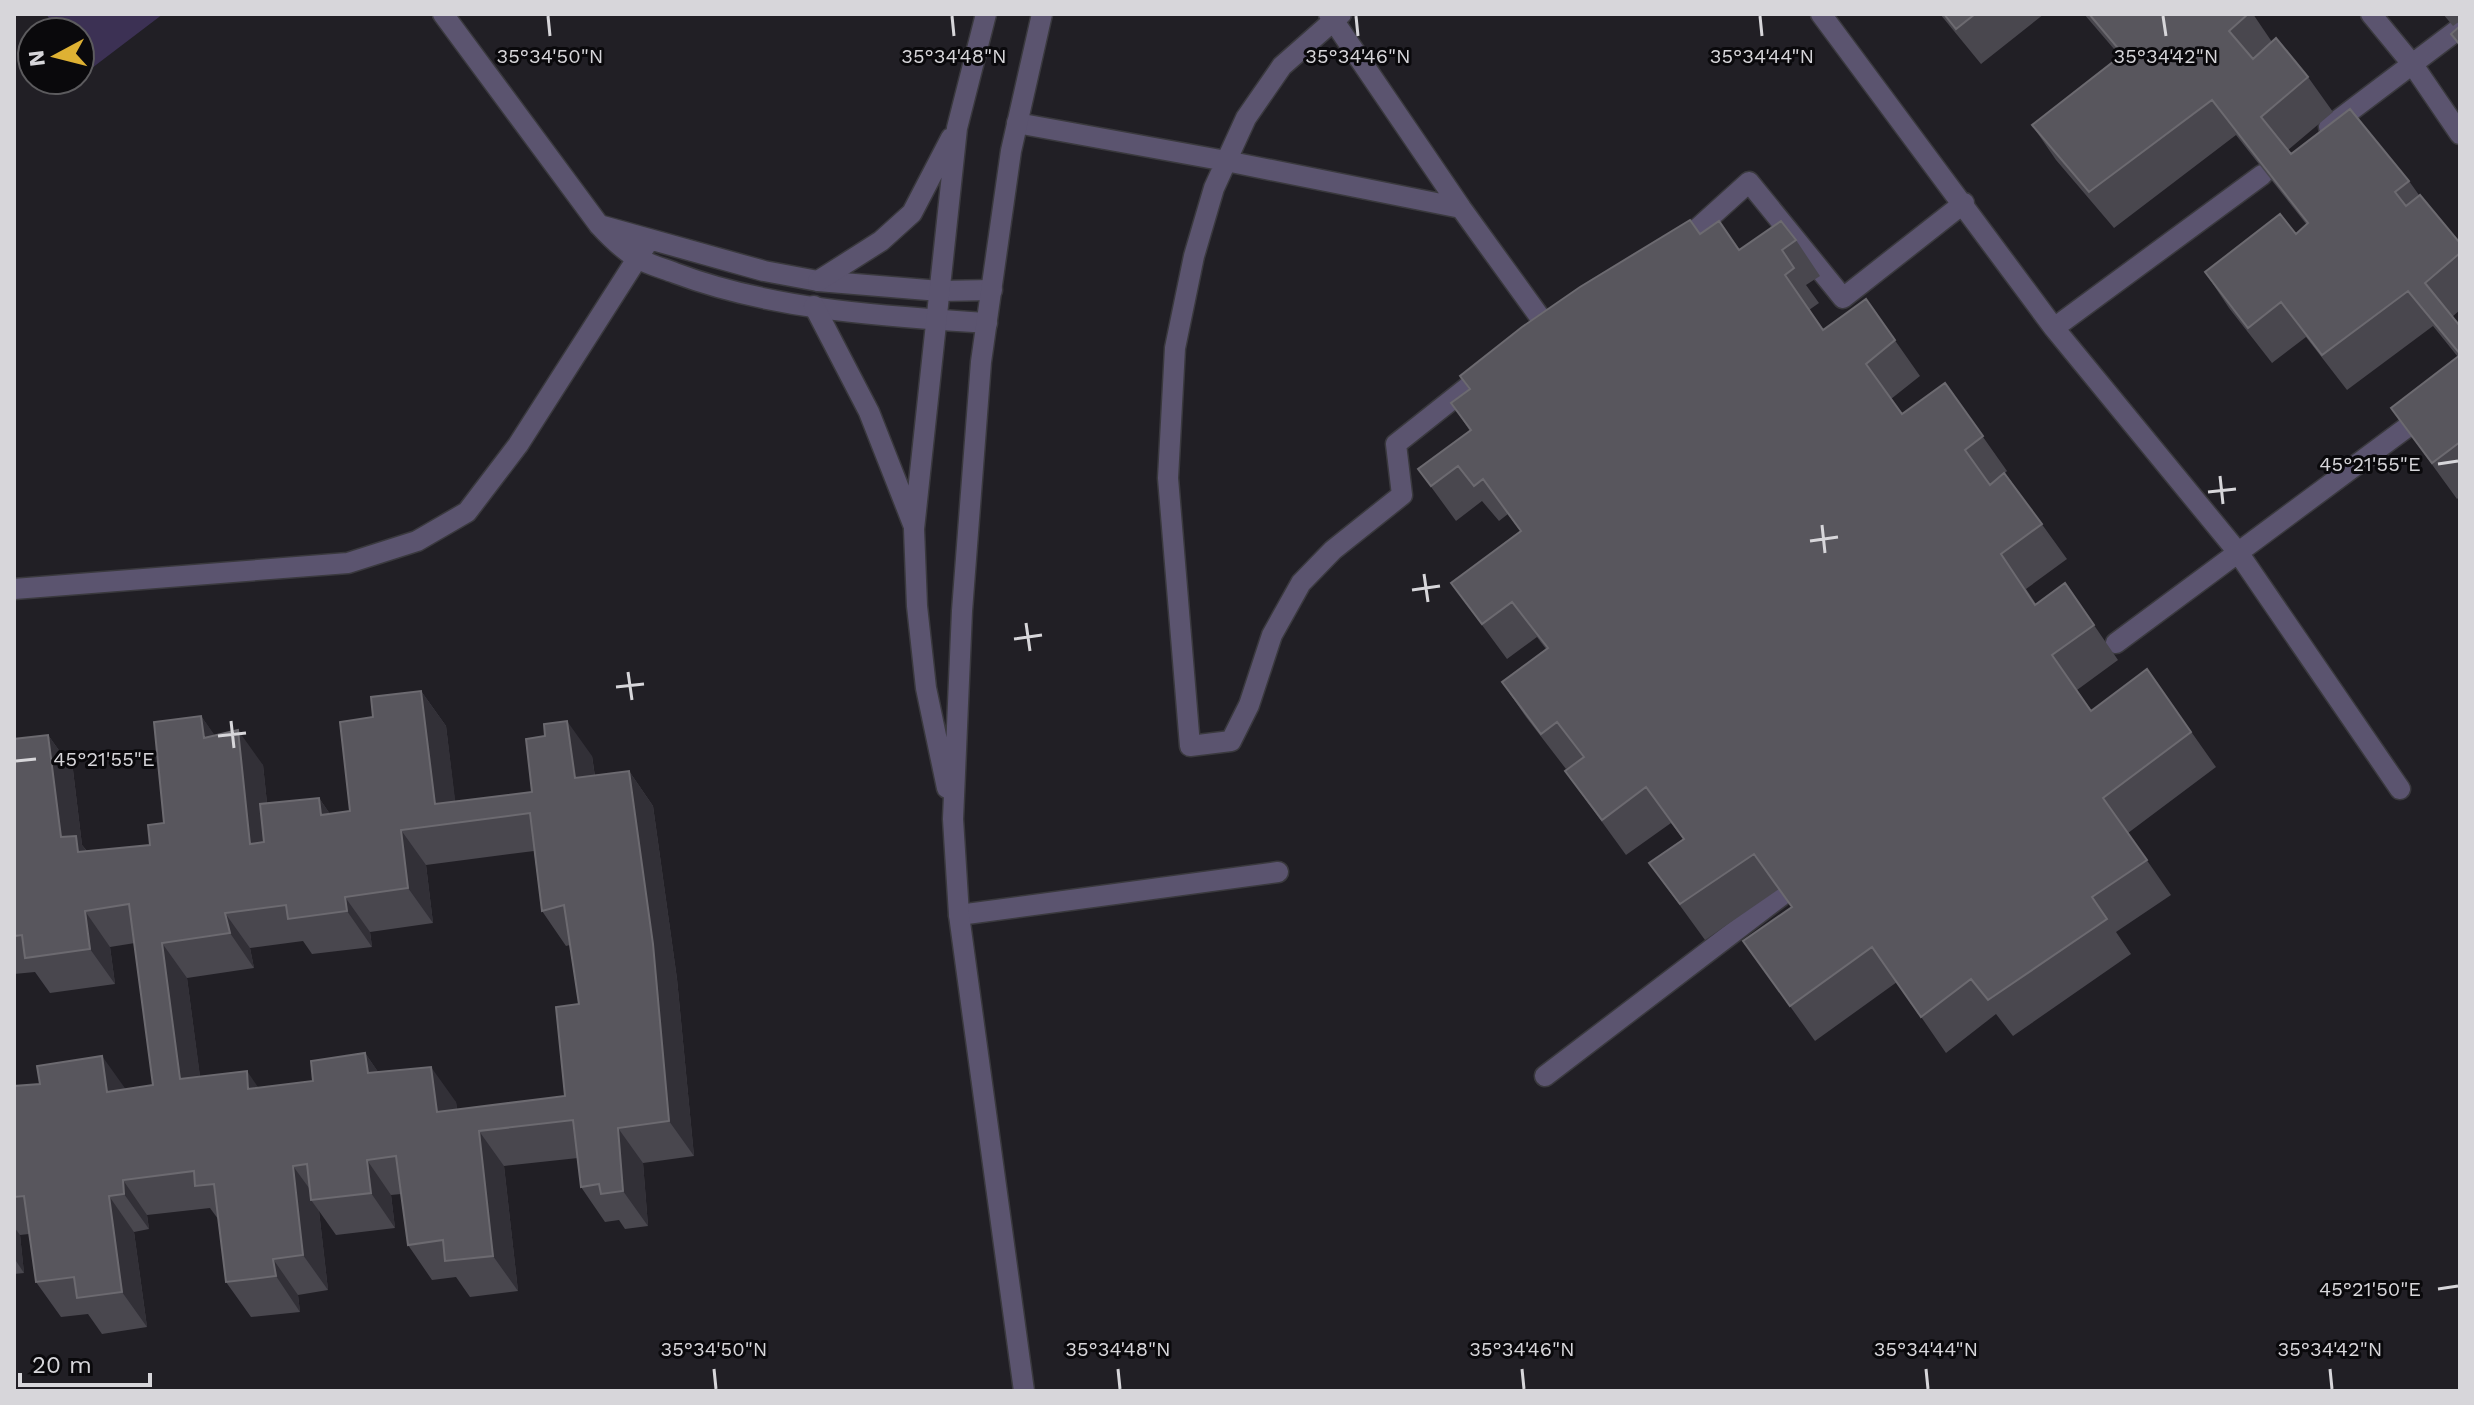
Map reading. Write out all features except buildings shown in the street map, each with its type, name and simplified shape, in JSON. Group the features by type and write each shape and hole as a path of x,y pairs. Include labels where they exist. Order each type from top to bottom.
{"street":[{"path":"443,14 599,225 617,244 638,259 697,281 759,297 814,306 987,323"},
{"path":"953,819 926,688 917,606 914,529 957,128 986,14"},
{"path":"1024,1391 959,915 953,819 962,611 979,393 1017,123 1042,14"},
{"path":"1821,14 2054,328 2237,551 2400,789"},
{"path":"2371,14 2413,65 2460,134"},
{"path":"1500,362 1396,444 1402,495 1333,550 1301,583 1272,635 1249,705 1231,741 1190,746 1168,478 1175,348 1194,256 1214,188 1246,118 1282,66 1334,16 1461,208 1547,326"},
{"path":"2316,136 2460,28"},
{"path":"1017,123 1461,208"},
{"path":"818,281 881,241 912,213 957,128"},
{"path":"2054,328 2262,175"},
{"path":"1659,264 1749,182 1843,298 1964,203"},
{"path":"599,225 764,271 818,281 940,291 992,290"},
{"path":"14,589 348,563 417,541 467,512 518,445 649,240"},
{"path":"814,306 869,412 914,529"},
{"path":"2116,643 2460,388"},
{"path":"959,915 1278,872"},
{"path":"1545,1076 1781,896"}],"shaded area":[{"path":"46,14 163,14 96,65 96,16"}]}
